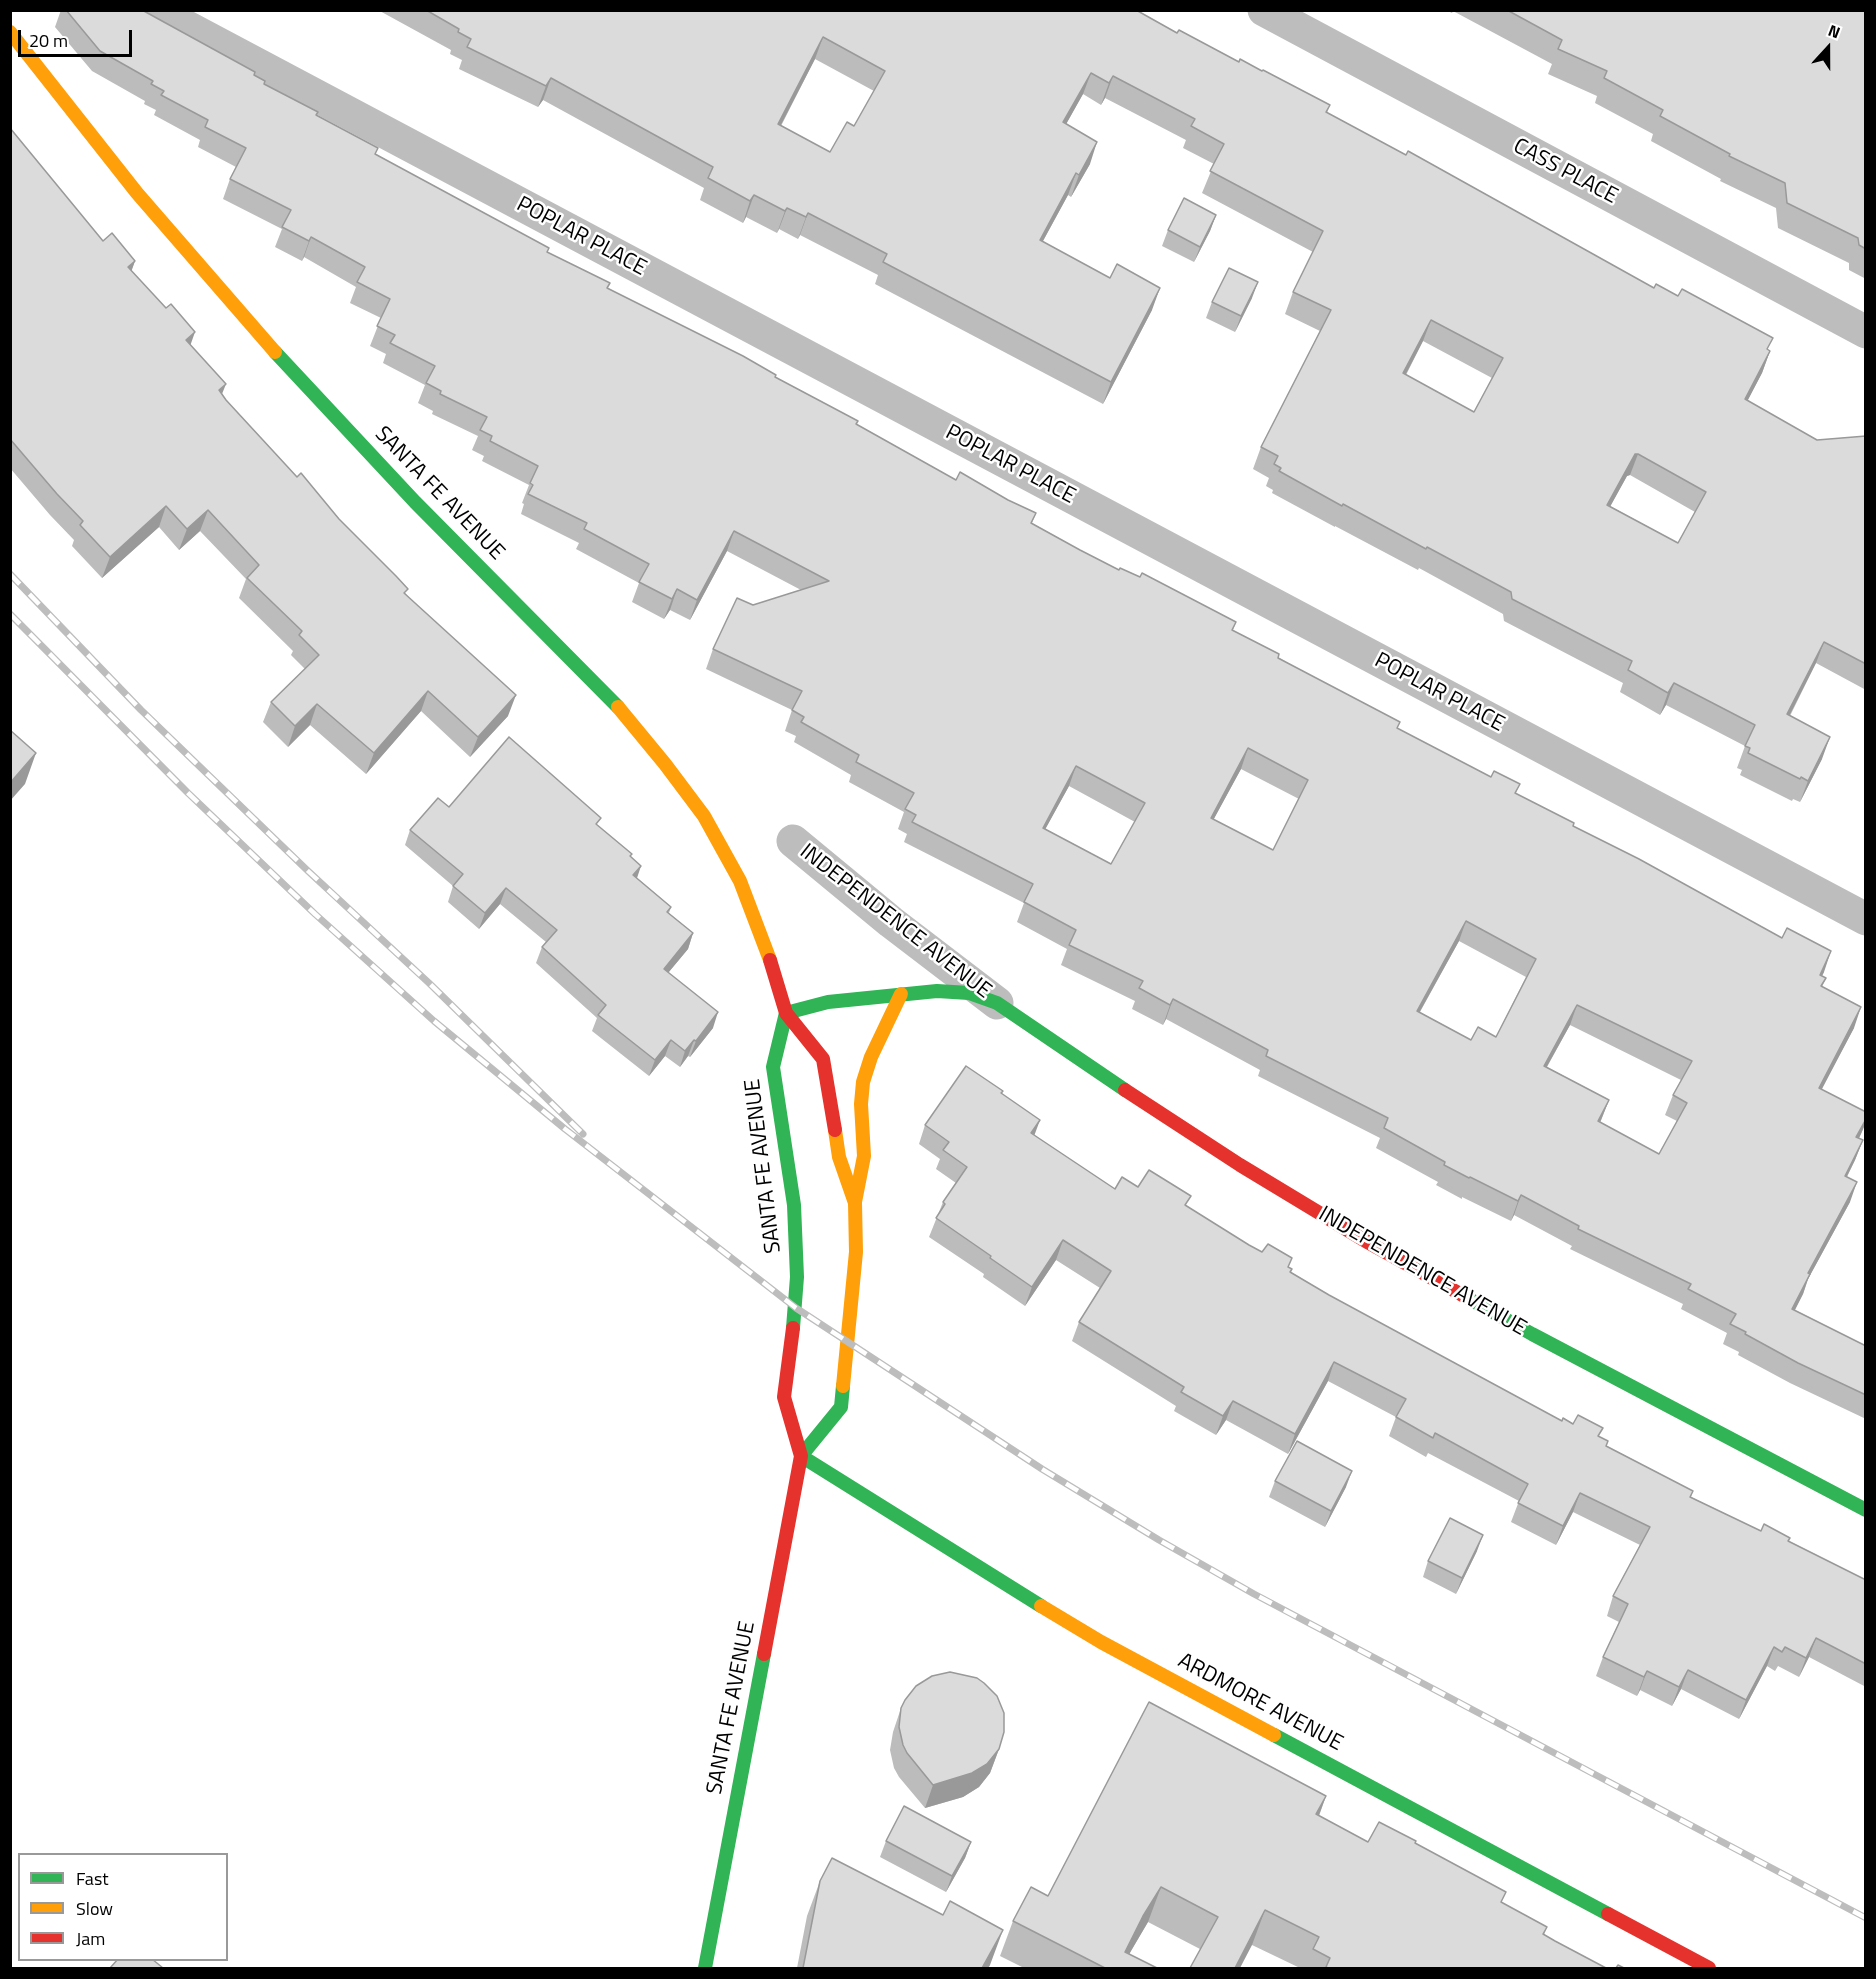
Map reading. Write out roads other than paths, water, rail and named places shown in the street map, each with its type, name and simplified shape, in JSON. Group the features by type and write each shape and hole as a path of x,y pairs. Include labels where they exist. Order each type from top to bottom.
{"main road":[{"name":"SANTA FE AVENUE","path":"10,32 137,193 254,330 415,502 624,713 704,816 740,881 765,942 786,1013 824,1059 839,1157 855,1203 854,1297 841,1407 801,1456"},
{"name":"INDEPENDENCE AVENUE","path":"786,1013 828,1002 938,991 969,993 997,1003 1240,1165 1369,1243 1532,1334 1866,1510"},
{"path":"855,1203 864,1156 861,1104 863,1082 872,1057 902,994"},
{"name":"SANTA FE AVENUE","path":"705,1968 801,1456 784,1397 796,1308 797,1277 794,1205 773,1067 786,1013"},
{"name":"ARDMORE AVENUE","path":"801,1456 1101,1642 1710,1968"}],"street":[{"name":"POPLAR PLACE","path":"154,10 1866,919"},
{"name":"CASS PLACE","path":"1264,10 1866,332"},
{"name":"INDEPENDENCE AVENUE","path":"793,841 891,922 997,1003"}],"railway":[{"path":"10,574 141,710 308,871 429,983 583,1134"},
{"path":"10,614 188,793 315,914 434,1021 565,1129 796,1308 1042,1469 1159,1540 1254,1594 1866,1918"}]}
